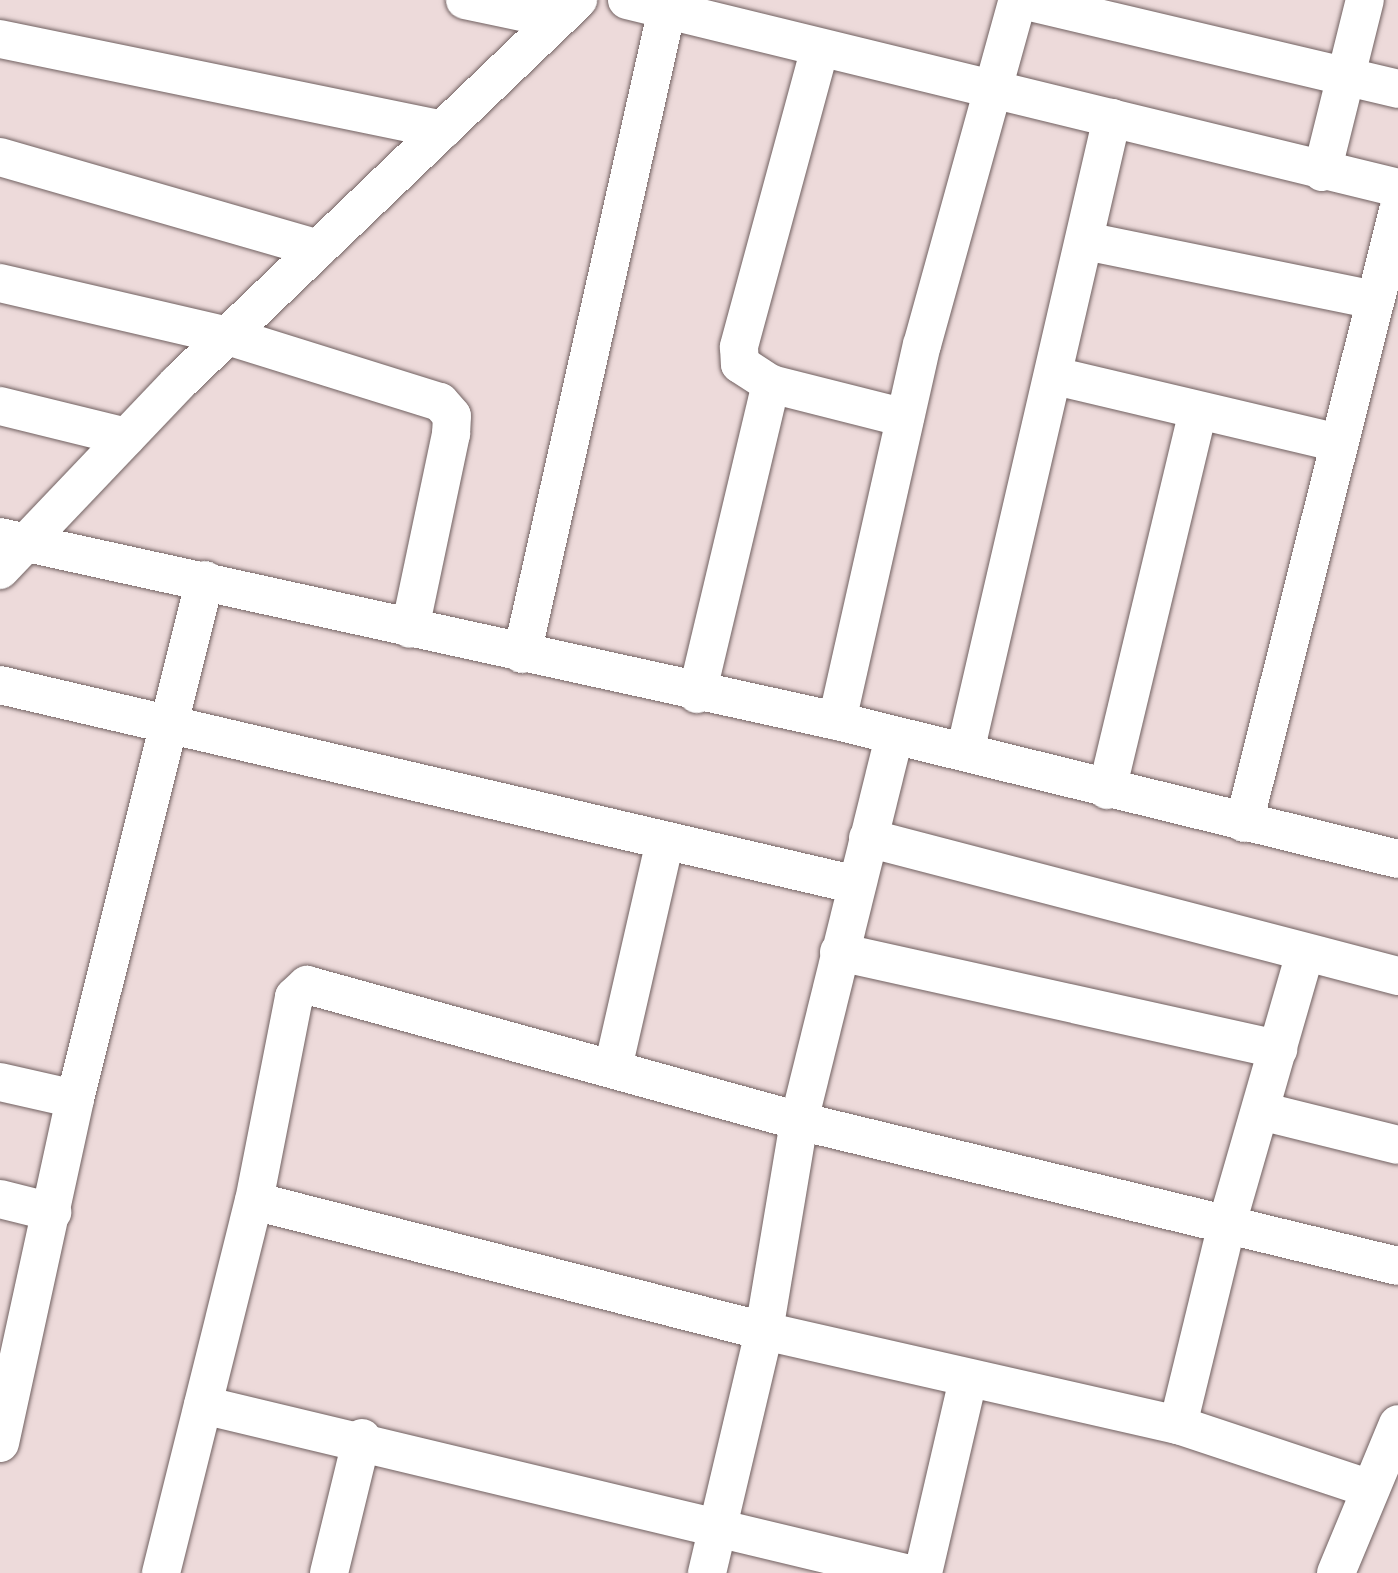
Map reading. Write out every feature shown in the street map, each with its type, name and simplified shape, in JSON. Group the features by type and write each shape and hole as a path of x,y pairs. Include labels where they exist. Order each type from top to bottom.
{"street":[{"path":"465,0 567,10"},
{"path":"627,0 993,92 1112,118 1322,172 1398,188"},
{"path":"836,722 905,418 1020,0 1398,89"},
{"path":"1322,172 1365,0"},
{"path":"522,654 667,9"},
{"path":"0,570 13,540 126,437 567,10"},
{"path":"0,39 443,130"},
{"path":"820,48 739,347 747,373 771,384 905,418"},
{"path":"965,752 1055,376 1112,118"},
{"path":"0,157 318,249"},
{"path":"1244,823 1398,211"},
{"path":"1085,241 1375,300"},
{"path":"0,283 228,336 440,402 452,416 410,629"},
{"path":"1055,376 1338,443"},
{"path":"697,694 771,384"},
{"path":"0,407 126,437"},
{"path":"1107,790 1198,411"},
{"path":"13,540 205,580 697,694 836,722 1398,859"},
{"path":"0,1443 8,1378 51,1212 75,1099 167,722 205,580"},
{"path":"0,685 857,885"},
{"path":"707,1573 764,1331 799,1121 894,737"},
{"path":"868,838 1304,956 1398,976"},
{"path":"613,1068 664,841"},
{"path":"839,952 1278,1049"},
{"path":"1178,1425 1228,1220 1304,956"},
{"path":"160,1573 254,1201 294,997 307,985 799,1121 1228,1220 1398,1266"},
{"path":"0,1082 75,1099"},
{"path":"1261,1111 1398,1145"},
{"path":"0,1199 51,1212"},
{"path":"254,1201 764,1331 1178,1425 1367,1488"},
{"path":"923,1573 968,1379"},
{"path":"203,1405 362,1438 718,1533 905,1573"},
{"path":"1336,1573 1367,1488 1398,1424"},
{"path":"328,1573 362,1438"}]}
